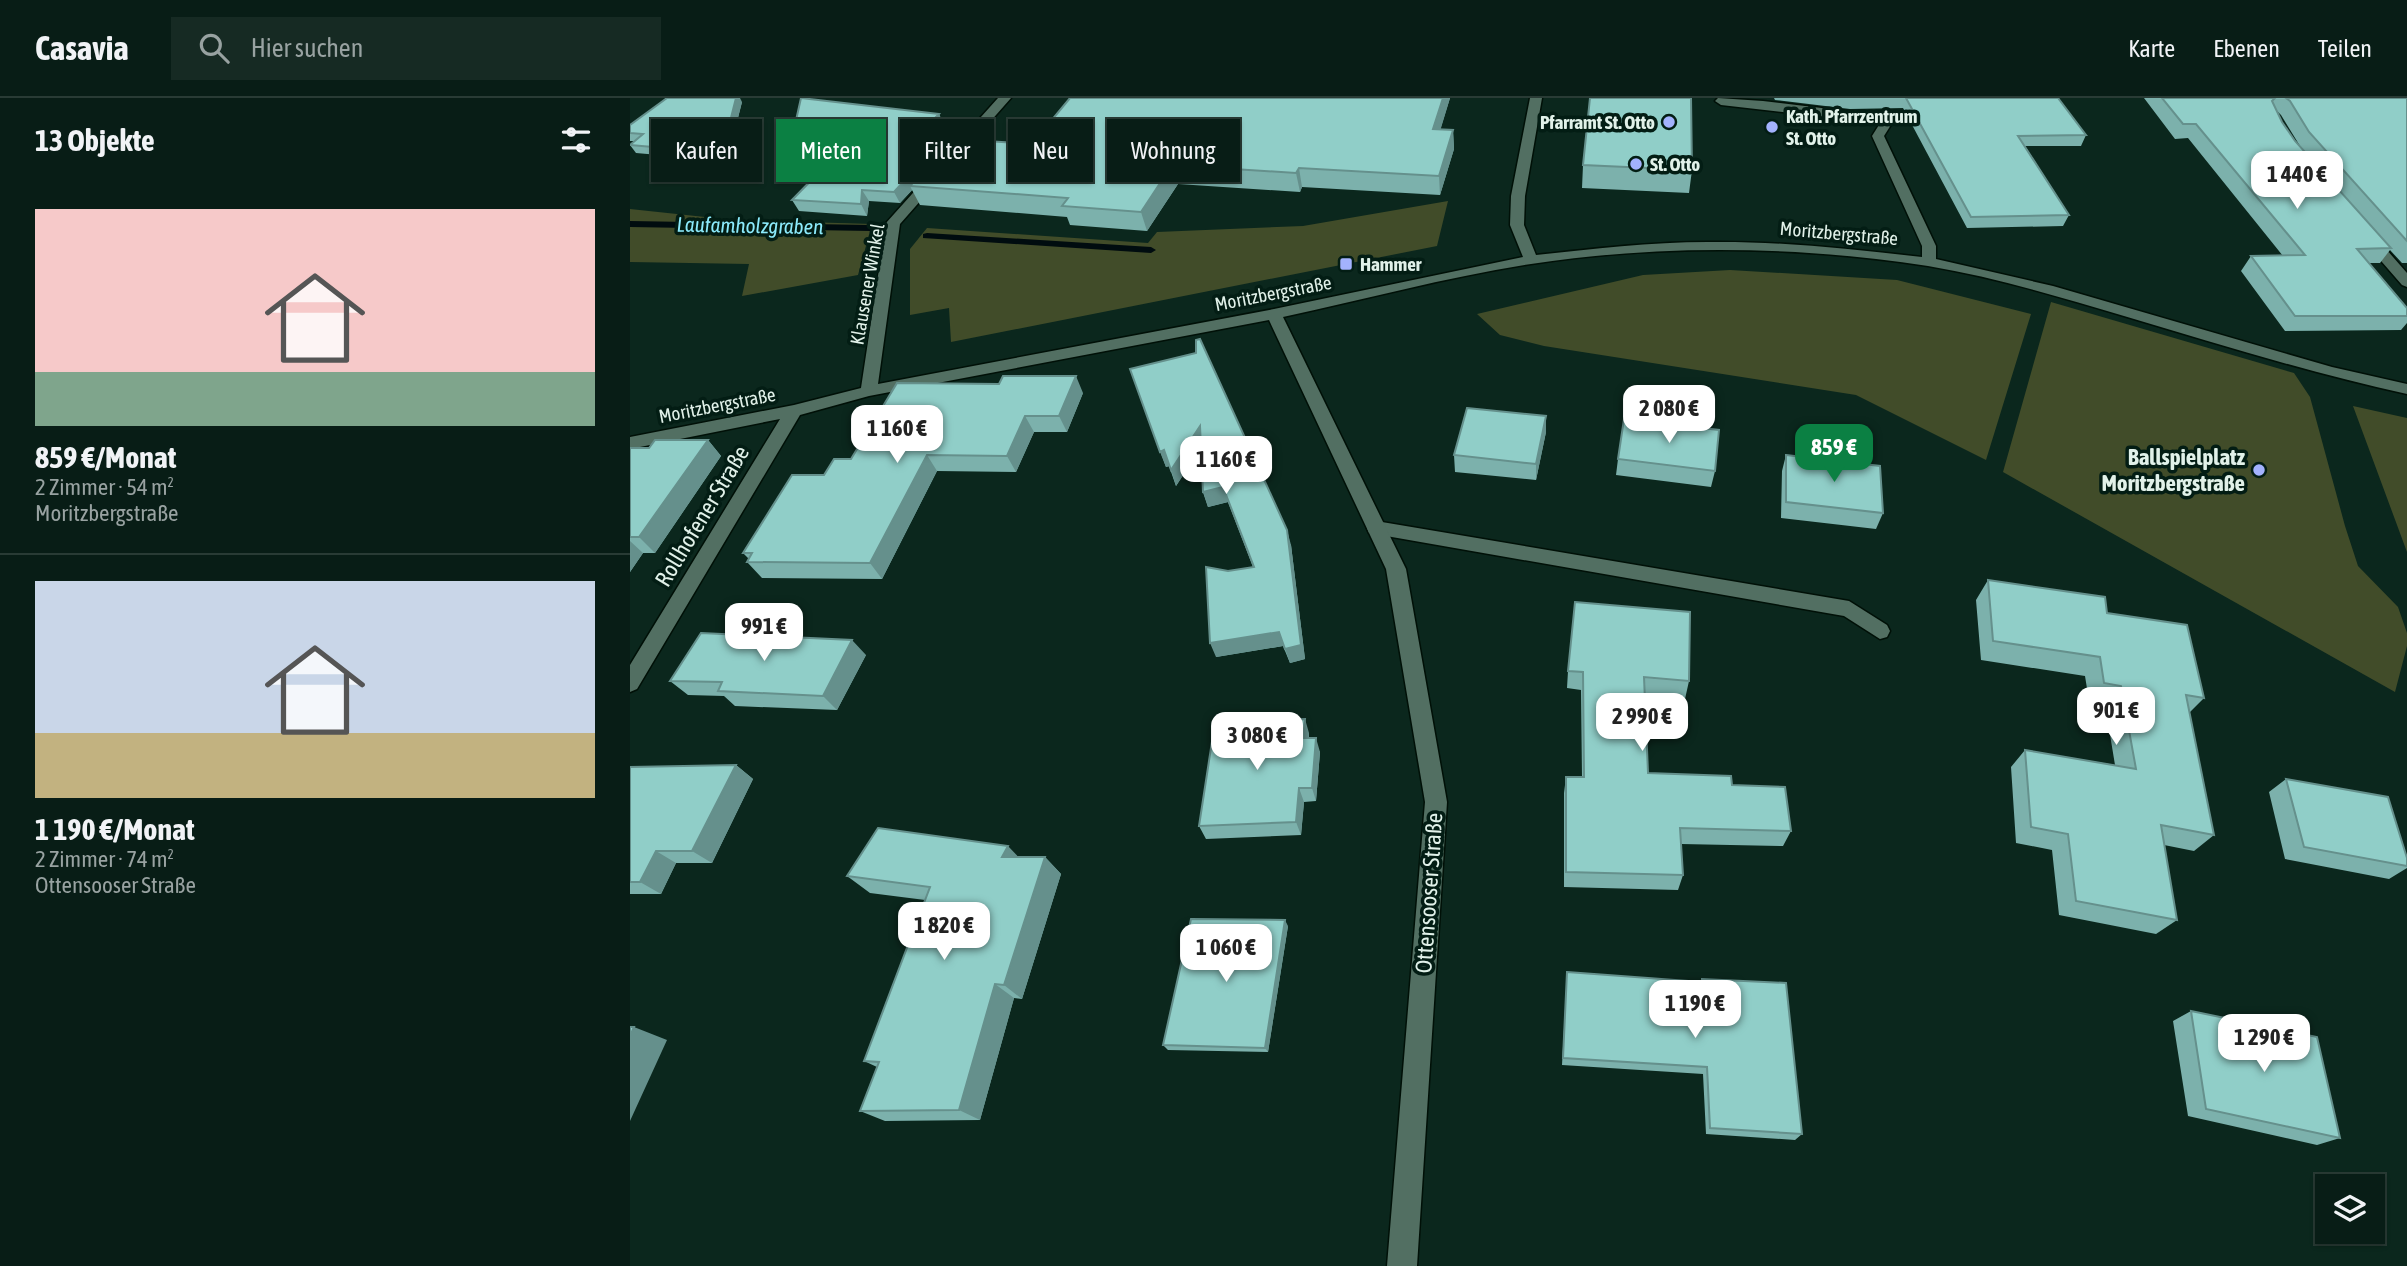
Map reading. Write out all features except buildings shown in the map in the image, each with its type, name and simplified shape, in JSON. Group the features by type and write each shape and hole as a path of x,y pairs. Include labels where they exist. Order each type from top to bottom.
{"street":[{"name":"Klausener Winkel","path":"869,391 893,223 1005,98"},
{"path":"1531,260 1517,225 1518,196 1536,98"},
{"name":"Moritzbergstraße","path":"1721,101 1783,104 1827,113 1888,120 1878,136 1929,246 1929,262"},
{"path":"2357,225 2407,282"},
{"name":"Moritzbergstraße","path":"630,443 794,411 869,391 1273,314 1531,260 1630,249 1709,246 1818,250 1929,262 2048,289 2330,372 2407,389"},
{"name":"Ottensooser Straße","path":"1273,314 1396,569 1436,802 1402,1266"},
{"name":"Rollhofener Straße","path":"630,683 794,411"},
{"path":"1376,528 1849,609 1880,631"}],"green space":[{"path":"1448,201 1437,246 951,342 949,308 910,315 910,249 927,228 1148,243 1157,232 1303,226"},
{"path":"630,209 733,220 872,224 858,275 742,296 749,264 630,262"},
{"path":"1730,270 1897,280 2031,314 1986,460 1856,395 1544,346 1500,335 1477,314 1643,275"},
{"path":"2051,302 2294,373 2310,397 2358,566 2398,607 2407,633 2407,646 2395,692 2003,472"},
{"path":"2353,406 2407,418 2407,552"}],"waterway":[{"name":"Laufamholzgraben","path":"630,224 871,228"},
{"name":"Laufamholzgraben","path":"927,236 1151,250"}],"place":[{"name":"Pfarramt St. Otto","path":"1669,122"},
{"name":"Kath. Pfarrzentrum St. Otto","path":"1772,127"},
{"name":"St. Otto","path":"1636,164"},
{"name":"Hammer","path":"1346,264"},
{"name":"Ballspielplatz Moritzbergstraße","path":"2259,470"}]}
